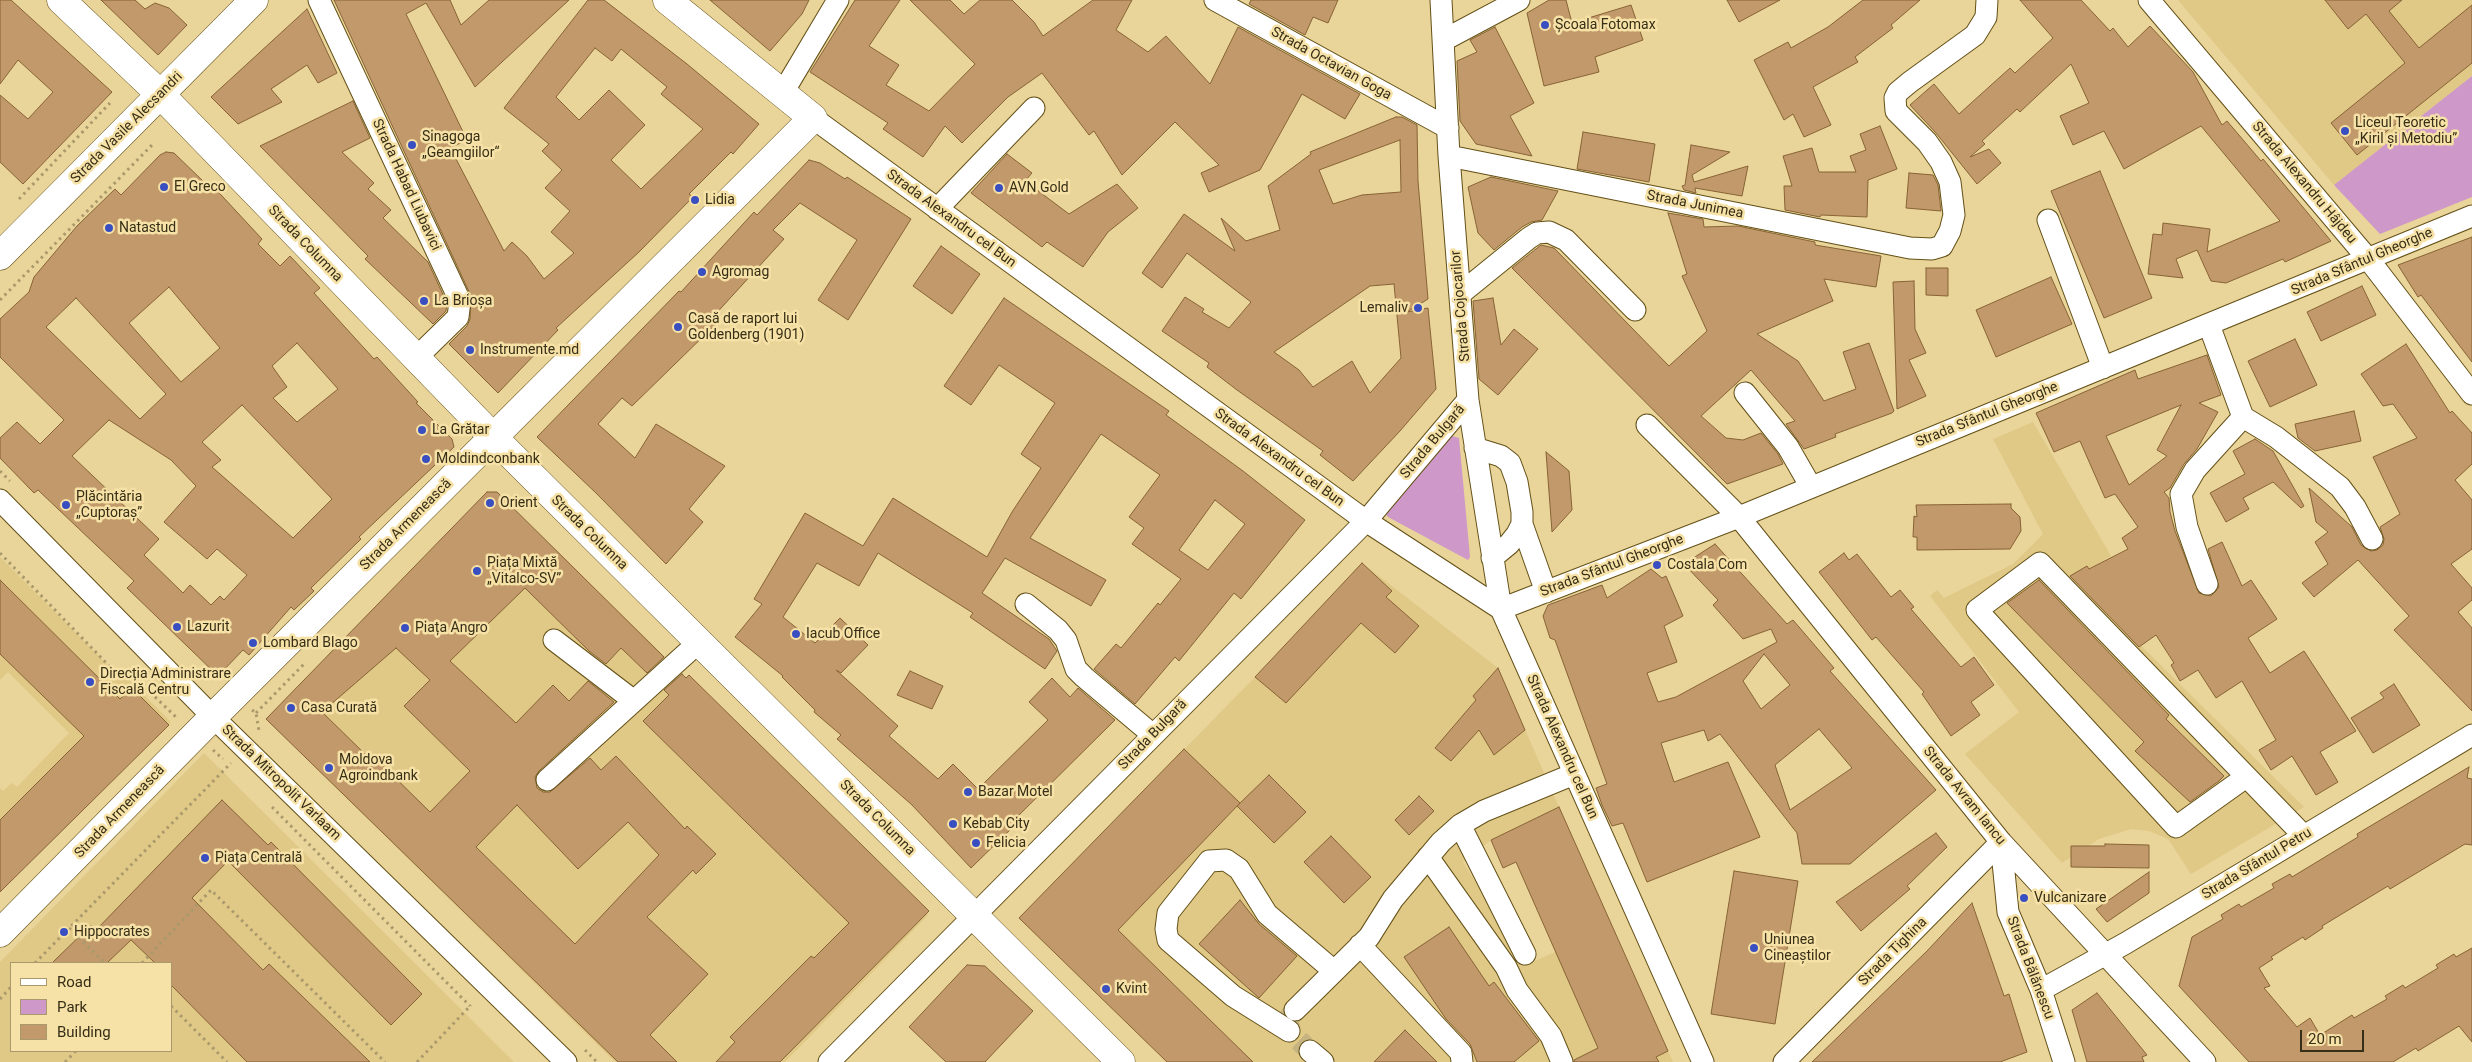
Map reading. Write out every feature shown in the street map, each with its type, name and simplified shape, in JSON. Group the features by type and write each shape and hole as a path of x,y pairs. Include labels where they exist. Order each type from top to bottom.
{"main road":[{"name":"Strada Columna","path":"62,0 160,94 494,438 1121,1062"},
{"name":"Strada Vasile Alecsandri","path":"0,256 254,0"},
{"name":"Strada Alexandru cel Bun","path":"667,0 813,118"},
{"name":"Strada Armenească","path":"0,933 204,726 813,118"}],"street":[{"name":"Strada Habad Liubavici","path":"319,0 460,301 458,316 416,358"},
{"path":"782,94 838,0"},
{"name":"Strada Octavian Goga","path":"1215,0 1448,128"},
{"name":"Strada Cojocarilor","path":"1441,0 1449,156 1468,400 1501,609"},
{"path":"1444,40 1519,0"},
{"name":"Strada Junimea","path":"1449,156 1910,248 1932,249 1942,246 1950,231 1954,215 1950,182 1941,162 1927,142 1896,111 1895,98 1898,92 1910,82 1975,35 1986,17 1987,0"},
{"name":"Strada Alexandru Hâjdeu","path":"2149,0 2369,260 2472,394"},
{"path":"937,209 1034,108"},
{"name":"Strada Alexandru cel Bun","path":"813,118 1366,522 1501,609 1703,1062"},
{"name":"Strada Sfântul Gheorghe","path":"1501,609 1739,517 2369,260 2472,216"},
{"path":"2048,220 2103,368"},
{"path":"1460,294 1529,238 1537,233 1549,232 1566,240 1635,310"},
{"path":"2209,325 2244,416 2276,437 2346,493 2372,539"},
{"path":"1744,393 1788,447 1811,487"},
{"name":"Strada Bulgară","path":"829,1062 973,915 1091,800 1153,735 1366,522 1468,400"},
{"path":"2207,584 2187,527 2181,494 2195,470 2244,416"},
{"name":"Strada Avram Iancu","path":"1646,425 1739,517 2002,842 2205,1062"},
{"path":"1475,448 1501,456 1510,463 1522,512 1522,524 1546,592"},
{"name":"Strada Mitropolit Varlaam","path":"7,492 204,726 245,748 566,1062"},
{"path":"1492,558 1509,544 1522,524"},
{"path":"2246,777 2176,827 1977,610 2040,563 2304,836"},
{"path":"1026,604 1058,630 1066,640 1076,669 1153,735"},
{"path":"554,640 634,701"},
{"path":"547,780 700,641"},
{"name":"Strada Sfântul Petru","path":"2041,990 2106,954 2472,735"},
{"path":"1296,1010 1360,945 1382,919 1393,898 1428,857 1460,825 1484,811 1574,774"},
{"path":"1460,825 1526,954"},
{"name":"Strada Bălănescu","path":"2002,842 2008,912 2041,990 2064,1062"},
{"name":"Strada Tighina","path":"1784,1062 2002,842"},
{"path":"1428,857 1506,967 1516,990 1551,1036 1562,1062"},
{"path":"1288,1031 1233,996 1168,940 1166,929 1168,913 1208,860 1226,860 1239,869 1267,914 1334,971"},
{"path":"1360,945 1461,1054 1462,1062"}],"path":[{"path":"13,206 110,103"},
{"path":"0,300 153,144"},
{"path":"0,471 7,492"},
{"path":"0,553 116,673 133,676 204,726 230,765 237,772"},
{"path":"36,962 245,748 257,729 256,713 235,695"},
{"path":"257,729 264,736"},
{"path":"271,806 470,1006"},
{"path":"143,962 211,890 385,1062"},
{"path":"69,928 104,962"},
{"path":"417,1062 488,987"},
{"path":"0,999 10,988"},
{"path":"172,1007 227,1062"},
{"path":"583,1048 597,1062"},
{"path":"66,1062 75,1052"}],"shaded area":[{"name":"Liceul Teoretic „Kiril și Metodiu”","path":"2178,0 2472,0 2472,76 2334,185"},
{"path":"2033,422 2111,556 2080,575 2092,597 2304,807 2191,874 2168,839 2149,831 2131,829 2099,839 2062,863 1965,754 2019,712 1930,596 1937,590 1944,598 2013,564 2043,534 1993,439"},
{"path":"487,492 497,492 928,915 785,1062 615,1062 266,719"},
{"path":"0,557 111,668 125,676 171,722 0,892 0,788 3,791 12,783 17,787 69,733 8,672 0,680"},
{"path":"1362,563 1498,668 1559,807 1491,840 1463,862 1528,964 1612,927 1673,1062 1167,1062 1019,918 1255,677"},
{"name":"Piața Centrală","path":"204,753 514,1062 0,1062 0,962"}],"green space":[{"path":"2472,76 2472,197 2380,234 2334,185"},
{"path":"1452,436 1459,438 1470,557 1468,560 1388,517 1383,511 1384,505"}],"building":[{"path":"0,0 11,0 112,92 23,184 0,162 0,95 28,119 53,92 18,60 0,84"},
{"path":"101,0 135,0 145,9 155,3 169,8 187,25 158,55"},
{"path":"334,0 450,0 461,25 489,0 569,0 475,87 426,3 406,14 467,140 452,147 457,156 455,157 504,251 512,242 527,256 544,279 574,253 551,232 570,211 545,188 562,170 542,151 549,144 504,108 588,0 604,0 687,64 759,124 733,154 731,152 689,194 693,197 639,252 556,328 558,330 498,393 449,344 467,326 470,319 471,296","holes":["595,48 612,61 621,49 667,87 661,94 703,129 641,189 611,160 645,125 609,90 579,120 556,97"]},
{"path":"710,0 809,0 802,14 770,51"},
{"path":"855,0 900,0 869,46 899,65 886,85 929,111 975,64 910,0 950,0 964,14 980,0 1012,0 1034,22 1043,36 1093,0 1132,0 1116,30 1148,52 1166,36 1210,84 1238,27 1360,94 1345,119 1302,94 1260,170 1209,192 1201,173 1219,165 1175,122 1122,175 1094,131 1089,135 1042,73 1008,97 962,143 945,126 923,157 883,129 888,123 810,72"},
{"path":"1251,0 1338,0 1328,23 1313,17 1305,35 1249,4"},
{"path":"1549,0 1566,0 1572,23 1631,5 1643,40 1595,57 1599,72 1544,86 1527,13"},
{"path":"1727,0 1780,0 1739,22"},
{"path":"1863,0 1920,0 1891,25 1893,28 1855,57 1858,62 1813,87 1831,125 1804,137 1793,114 1784,120 1754,60 1788,42 1791,48 1828,27"},
{"path":"2020,0 2081,0 2110,31 2113,28 2128,47 2150,26 2193,72 2222,125 2227,121 2261,161 2263,159 2331,241 2285,262 2283,259 2226,283 2211,281 2197,250 2176,259 2183,278 2148,274 2153,234 2162,235 2163,223 2210,229 2207,252 2280,221 2201,126 2124,169 2104,131 2073,145 2060,116 2089,103 2071,64 2020,112 2017,109 1982,141 1985,144 1970,157 1989,149 2001,163 1977,184 1936,133 1910,105 1934,84 1959,114 2010,68 2015,73 2053,38"},
{"path":"2325,0 2402,0 2389,11 2419,48 2472,5 2472,63 2357,155 2331,123 2405,63 2366,14 2348,29"},
{"path":"307,9 337,73 318,83 307,65 271,89 282,102 238,124 211,97"},
{"path":"1495,27 1534,103 1510,116 1532,156 1476,144 1460,121 1457,61 1477,52 1470,40"},
{"path":"353,101 370,138 342,152 374,183 368,189 391,210 383,218 428,262 447,303 446,311 433,324 365,259 368,256 260,146"},
{"path":"1396,117 1402,117 1417,125 1418,181 1428,299 1407,312 1428,308 1436,389 1353,481 1320,455 1323,451 1237,390 1207,367 1209,363 1162,331 1185,297 1204,309 1202,312 1229,328 1251,302 1187,253 1162,288 1142,273 1184,214 1235,251 1221,218 1246,241 1280,230 1268,186 1311,154 1310,152","holes":["1400,140 1401,192 1362,195 1333,204 1319,170","1394,284 1401,358 1370,393 1352,361 1313,387 1299,370 1274,352 1370,286"]},
{"path":"1880,126 1897,169 1868,180 1867,217 1821,215 1820,217 1785,210 1784,186 1792,186 1783,156 1812,148 1819,172 1856,172 1850,156 1866,150 1860,134"},
{"path":"1583,132 1655,144 1649,182 1577,169"},
{"path":"1691,145 1730,152 1692,175 1694,182 1748,166 1742,196 1695,188 1696,193 1684,190 1682,186 1685,185"},
{"path":"166,152 174,153 204,182 210,183 262,239 258,244 280,266 290,256 320,288 314,293 374,359 377,357 418,402 416,403 452,439 454,447 359,537 361,539 311,588 314,591 294,610 291,607 249,655 243,650 218,676 127,588 134,581 38,490 34,493 0,458 0,438 17,422 40,444 64,420 0,357 0,319 29,292 34,277 77,226 115,189 121,195 160,155","holes":["169,287 220,348 181,382 129,323","76,298 166,394 140,419 46,327","297,343 338,389 297,422 273,398 287,387 272,366","242,405 332,499 293,538 212,467 221,460 202,442","109,420 171,460 196,486 164,522 207,559 217,549 247,575 224,600 220,596 211,605 190,585 183,593 144,555 159,539 72,456"]},
{"path":"1007,154 1032,173 1025,181 1069,214 1117,184 1138,208 1108,232 1083,267 1047,242 1042,247 971,193"},
{"path":"809,160 820,163 845,179 847,177 911,219 848,320 818,300 857,240 800,203 773,230 784,239 712,318 717,323 632,406 622,398 598,424 635,458 656,424 725,466 689,509 703,522 666,564 537,437 679,291 681,292 754,212 757,215"},
{"path":"2100,171 2152,298 2104,318 2051,191"},
{"path":"1909,173 1933,175 1938,185 1941,211 1906,208"},
{"path":"1491,177 1558,191 1542,220 1531,222 1522,227 1494,250 1478,233 1468,187"},
{"path":"1668,213 1703,219 1704,227 1738,226 1815,242 1815,245 1881,256 1876,287 1824,279 1833,301 1757,334 1798,361 1824,401 1856,389 1843,352 1869,343 1894,411 1835,434 1836,437 1804,449 1786,424 1795,421 1751,370 1701,416 1726,438 1743,440 1761,433 1778,454 1783,464 1727,484 1512,268 1541,245 1554,248 1669,366 1707,331 1682,276 1687,274"},
{"path":"2472,237 2472,362 2421,295 2418,297 2398,265"},
{"path":"941,246 980,274 952,314 913,286"},
{"path":"1926,268 1948,268 1948,296 1926,295"},
{"path":"2051,277 2072,324 1996,357 1976,310"},
{"path":"1914,281 1915,329 1926,353 1909,360 1926,396 1897,409 1893,282"},
{"path":"2362,286 2376,315 2321,341 2307,312"},
{"path":"1004,298 1169,411 1166,415 1243,471 1305,520 1241,599 1234,593 1179,661 1175,657 1135,704 1094,669 1116,644 1121,648 1158,603 1160,605 1181,579 1132,544 1144,528 1129,517 1160,475 1101,434 1030,538 1106,580 1091,606 1005,558 982,593 1049,639 1057,651 1045,669 970,617 973,613 878,553 859,586 817,563 783,617 815,643 840,618 868,645 841,673 836,670 898,726 889,736 938,779 953,764 978,789 1048,720 1029,702 1052,678 1070,697 1078,688 1115,720 1011,823 1014,826 971,868 912,805 837,739 841,735 814,712 815,710 783,676 735,637 762,604 754,599 805,513 863,546 893,498 987,557 1012,512 1041,468 1021,454 1055,403 999,365 971,405 944,386","holes":["1215,500 1245,524 1208,570 1179,550"]},
{"path":"1493,298 1501,345 1514,329 1538,349 1498,395 1479,379 1473,301"},
{"path":"2295,339 2317,385 2270,407 2248,361"},
{"path":"2406,344 2450,413 2452,411 2472,433 2472,464 2455,480 2472,500 2472,549 2451,564 2472,588 2472,600 2458,612 2472,628 2472,711 2394,630 2409,616 2358,560 2314,597 2302,583 2328,564 2315,542 2328,532 2316,522 2309,488 2352,527 2361,545 2371,551 2377,550 2383,545 2384,539 2380,527 2400,514 2373,457 2417,438 2393,404 2383,406 2361,374"},
{"path":"2207,355 2221,395 2199,403 2218,412 2197,449 2184,464 2170,488 2164,492 2169,498 2170,512 2175,531 2199,593 2211,596 2219,587 2208,549 2222,542 2242,586 2251,580 2277,619 2248,638 2270,673 2304,651 2356,731 2320,752 2338,782 2316,795 2292,756 2271,770 2259,750 2276,740 2242,681 2216,698 2198,670 2180,681 2171,665 2174,663 2156,635 2139,647 2070,576 2087,566 2089,569 2128,549 2122,538 2138,527 2115,494 2105,498 2080,441 2054,452 2036,413 2135,370 2138,379","holes":["2181,405 2157,450 2167,456 2129,485 2106,436"]},
{"path":"2354,411 2361,441 2315,451 2298,438 2295,424"},
{"path":"2255,439 2273,451 2304,506 2301,508 2273,482 2243,498 2249,509 2226,522 2210,493 2245,474 2233,451"},
{"path":"1546,452 1569,471 1572,510 1552,532"},
{"path":"487,492 497,492 664,657 647,673 621,648 606,664 589,651 525,588 450,661 516,723 553,685 569,701 588,681 614,702 539,771 535,777 537,788 543,792 550,792 590,758 601,770 616,756 685,829 687,826 716,854 696,874 693,870 647,917 708,974 650,1035 677,1062 618,1062 266,719","holes":["396,648 430,680 404,706 470,771 430,812 369,752 366,755 322,712","517,805 578,869 628,822 659,855 575,944 476,847"]},
{"path":"2011,504 2011,508 2020,517 2021,531 2010,549 1917,550 1917,537 1913,537 1914,516 1917,517 1916,505"},
{"path":"1715,544 1787,624 1793,620 1834,668 1830,671 1936,790 1850,864 1802,864 1797,833 1720,734 1708,741 1704,730 1661,743 1674,782 1728,762 1760,837 1647,882 1623,823 1612,826 1596,788 1607,784 1555,640 1550,638 1543,616 1548,605 1602,585 1607,598 1651,569 1662,578 1666,576 1683,616 1664,626 1677,662 1647,673 1658,702 1676,697 1777,642 1771,629 1743,639 1713,605 1718,600 1684,564","holes":["1764,654 1790,685 1761,709 1743,681","1819,729 1852,768 1790,810 1775,765"]},
{"path":"1844,553 1849,560 1857,554 1891,597 1900,590 1914,607 1911,609 1961,667 1974,657 1994,685 1971,702 1980,715 1951,736 1922,694 1924,692 1876,637 1872,640 1819,572"},
{"path":"1362,563 1392,591 1386,597 1419,626 1395,653 1361,623 1286,703 1255,677"},
{"path":"0,580 120,699 132,688 169,725 0,892 0,820 84,736 0,654"},
{"path":"2039,580 2169,715 2166,719 2224,776 2219,781 2190,802 2135,751 2144,742 2007,603"},
{"path":"1498,668 1525,730 1494,755 1479,730 1451,761 1435,748 1476,700 1473,696"},
{"path":"910,671 943,686 932,709 897,695"},
{"path":"682,674 686,678 689,675 929,911 780,1062 716,1062 735,1042 730,1037 811,956 814,958 849,923 643,721 669,695 664,690"},
{"path":"2394,684 2420,725 2373,753 2351,718 2384,698 2380,693"},
{"path":"1184,749 1240,803 1118,930 1253,1062 1167,1062 1019,918"},
{"path":"2469,767 2467,778 2472,779 2472,845 2465,844 2390,889 2388,886 2322,926 2323,928 2305,940 2303,937 2271,957 2273,959 2259,968 2270,986 2264,988 2297,1027 2310,1018 2320,1035 2352,1015 2354,1018 2387,999 2385,996 2403,985 2405,988 2438,968 2436,965 2454,954 2456,957 2472,948 2472,1042 2459,1026 2418,1051 2416,1048 2393,1062 2249,1062 2179,986 2192,937 2223,919 2221,915 2239,904 2241,907 2274,888 2272,884 2290,874 2292,877 2358,837 2357,834"},
{"path":"1269,775 1306,812 1274,843 1237,806"},
{"path":"1419,796 1434,811 1409,835 1395,820"},
{"path":"222,800 268,845 271,842 422,994 391,1025 228,861 192,898 263,970 269,964 370,1062 247,1062 172,986 172,962 154,962 131,940 108,962 53,962 91,925 96,930"},
{"path":"1559,807 1668,1051 1656,1057 1659,1062 1574,1062 1574,1060 1598,1048 1516,862 1503,868 1491,840"},
{"path":"1936,833 1947,847 1907,886 1910,889 1861,931 1836,902"},
{"path":"1331,836 1371,877 1344,903 1304,862"},
{"path":"2105,844 2149,845 2149,868 2071,867 2071,846 2105,846"},
{"name":"Uniunea Cineaștilor","path":"1734,871 1798,881 1775,1024 1711,1014"},
{"path":"2149,872 2149,893 2107,922 2096,909"},
{"path":"1240,900 1259,924 1297,956 1259,998 1199,944"},
{"path":"1972,903 2004,996 2009,994 2027,1052 2000,1062 1812,1062 1926,952"},
{"path":"1449,927 1489,986 1494,982 1539,1041 1514,1062 1477,1062 1470,1044 1446,1019 1404,957"},
{"path":"967,965 985,966 1033,1011 985,1062 946,1062 909,1027"},
{"path":"2097,993 2147,1055 2142,1057 2144,1062 2087,1062 2072,1010"},
{"path":"1405,1030 1437,1062 1374,1062"}],"tunnel":[{"path":"1292,1014 1289,1018 1289,1031 1310,1051"}],"place":[{"name":"Școala Fotomax","path":"1545,25"},
{"name":"Liceul Teoretic „Kiril și Metodiu”","path":"2345,131"},
{"name":"Sinagoga „Geamgiilor“","path":"412,145"},
{"name":"El Greco","path":"164,187"},
{"name":"AVN Gold","path":"999,188"},
{"name":"Lidia","path":"695,200"},
{"name":"Natastud","path":"109,228"},
{"name":"Agromag","path":"702,272"},
{"name":"La Brioșa","path":"424,301"},
{"name":"Lemaliv","path":"1418,308"},
{"name":"Casă de raport lui Goldenberg (1901)","path":"678,327"},
{"name":"Instrumente.md","path":"470,350"},
{"name":"La Grătar","path":"422,430"},
{"name":"Moldindconbank","path":"426,459"},
{"name":"Orient","path":"490,503"},
{"name":"Plăcintăria „Cuptoraș”","path":"66,505"},
{"name":"Costala Com","path":"1657,565"},
{"name":"Piața Mixtă „Vitalco-SV”","path":"477,571"},
{"name":"Lazurit","path":"177,627"},
{"name":"Piața Angro","path":"405,628"},
{"name":"Iacub Office","path":"796,634"},
{"name":"Lombard Blago","path":"253,643"},
{"name":"Direcția Administrare Fiscală Centru","path":"90,682"},
{"name":"Casa Curată","path":"291,708"},
{"name":"Moldova Agroindbank","path":"329,768"},
{"name":"Bazar Motel","path":"968,792"},
{"name":"Kebab City","path":"953,824"},
{"name":"Felicia","path":"976,843"},
{"name":"Piața Centrală","path":"205,858"},
{"name":"Vulcanizare","path":"2024,898"},
{"name":"Hippocrates","path":"64,932"},
{"name":"Uniunea Cineaștilor","path":"1754,948"},
{"name":"Kvint","path":"1106,989"}]}
